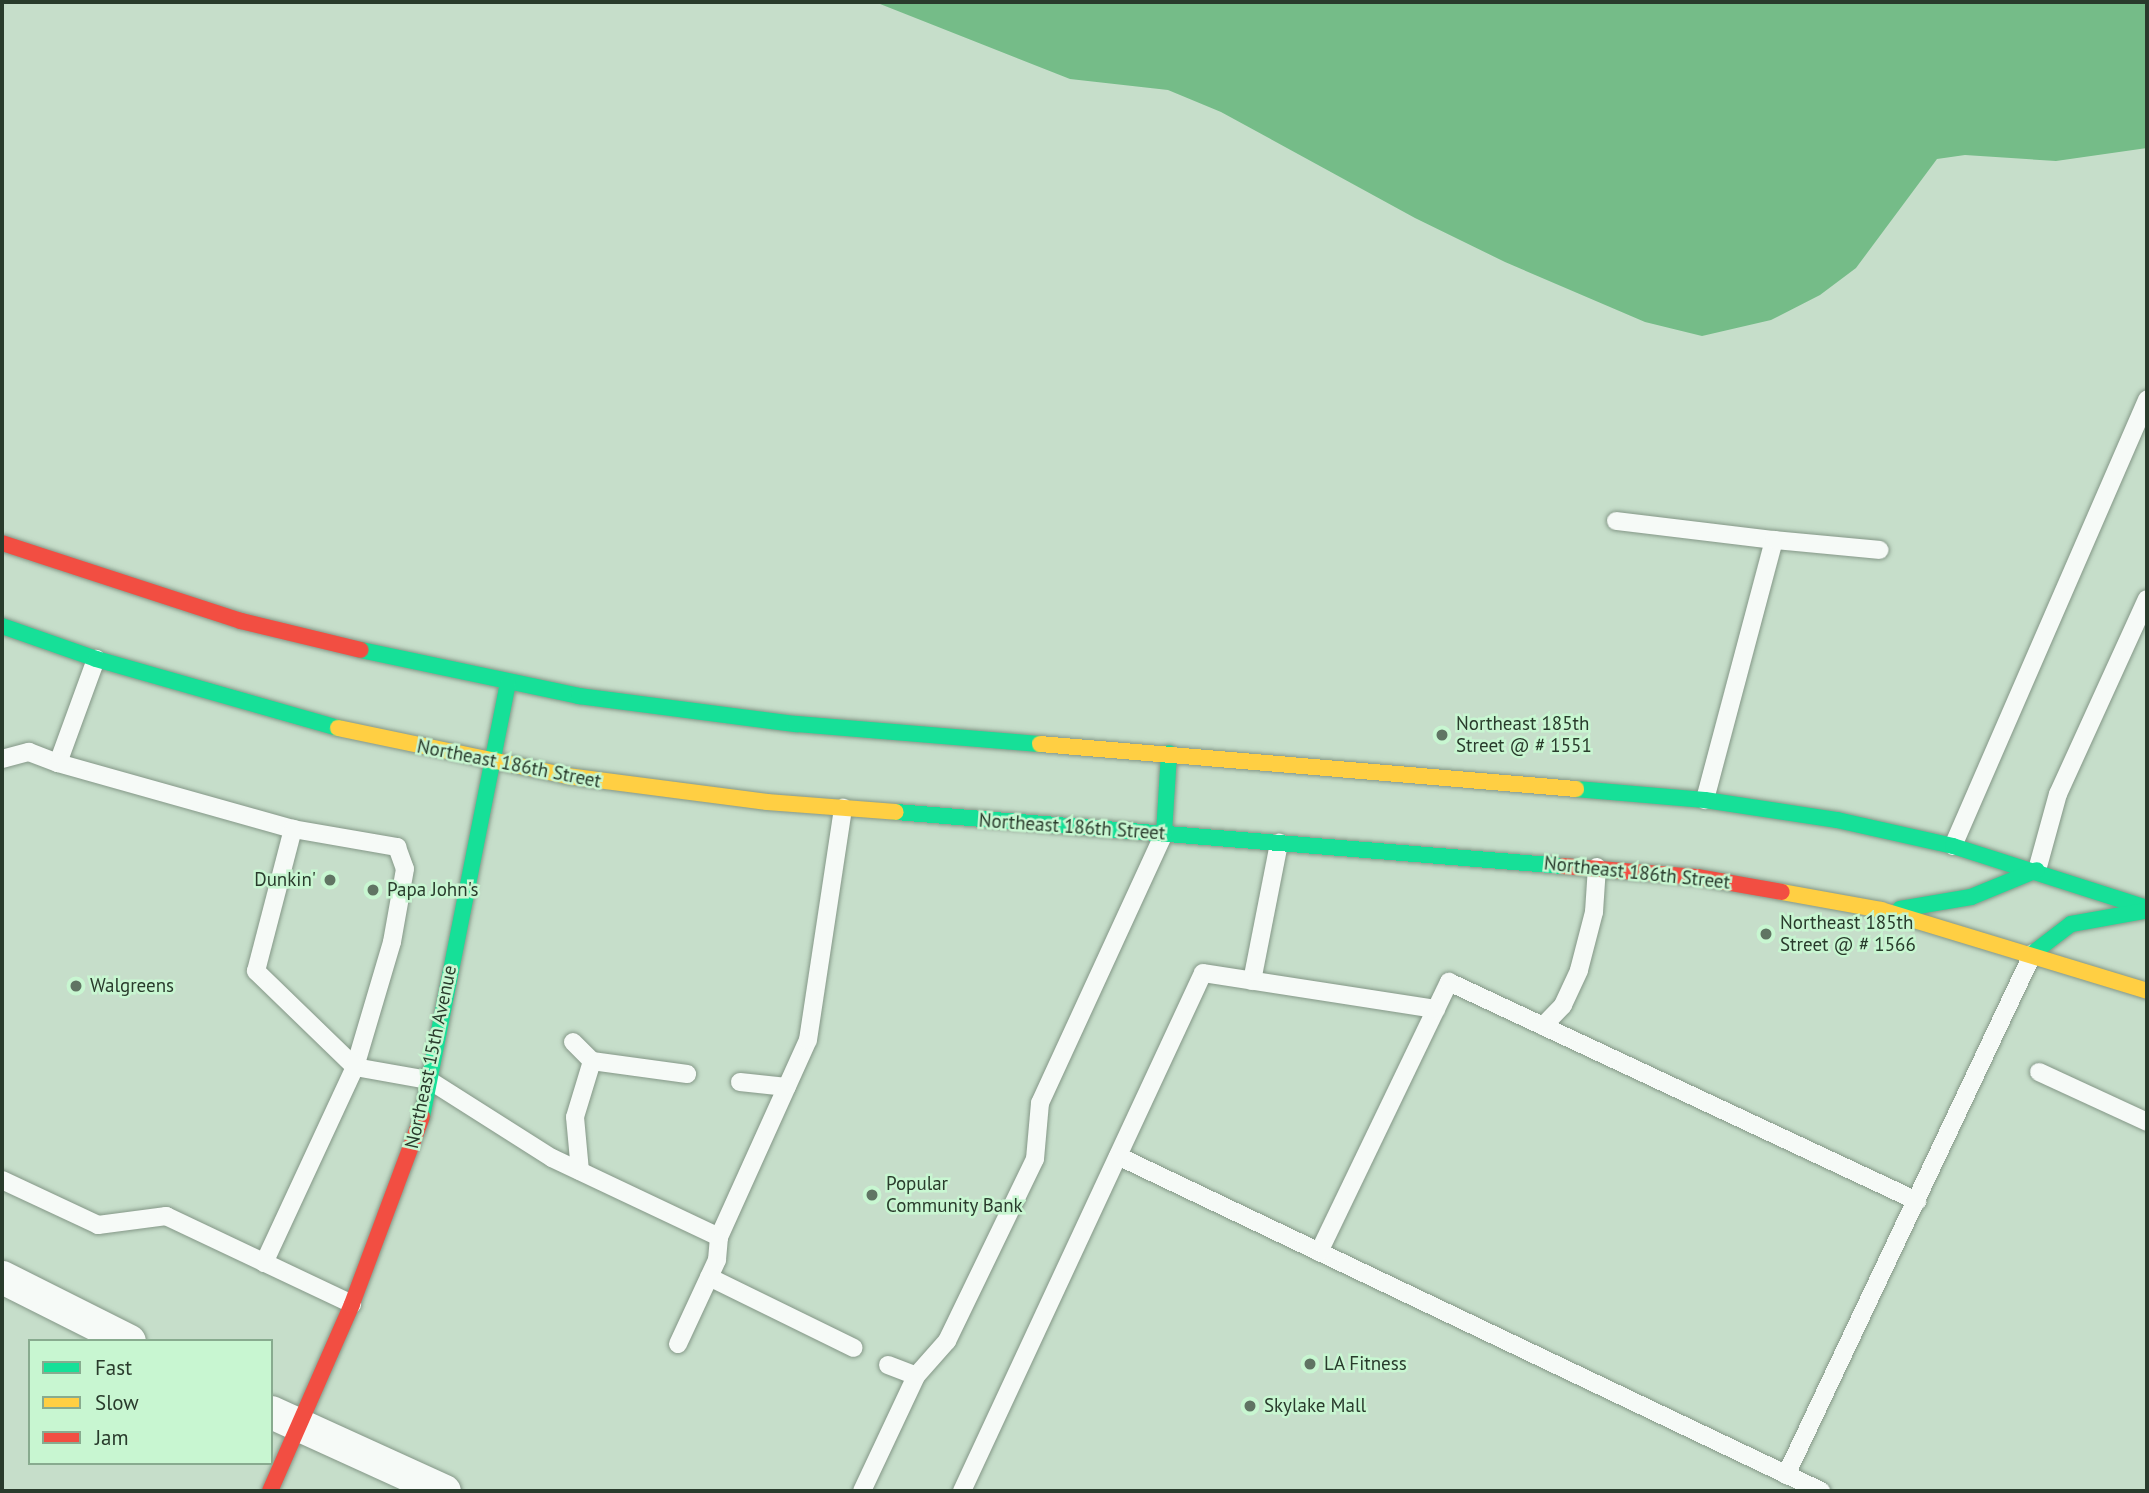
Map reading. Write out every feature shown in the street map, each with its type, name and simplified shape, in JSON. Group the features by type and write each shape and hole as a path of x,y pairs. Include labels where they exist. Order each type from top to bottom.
{"main road":[{"path":"2,543 241,621 508,684 796,724 1169,753 1704,800 1836,820 1952,846 2037,870 2147,909"},
{"name":"Northeast 186th Street","path":"2,626 96,659 310,722 492,762 628,786 842,808 1597,867 1736,883 1881,910 2033,953 2147,991"},
{"name":"Northeast 15th Avenue","path":"270,1491 352,1304 419,1133 508,684"},
{"path":"1164,833 1169,753"},
{"path":"1881,910 1971,897 2037,870"},
{"path":"2033,953 2071,924 2147,909"}],"street":[{"path":"2,1277 125,1339"},
{"path":"273,1413 444,1491"}],"lane":[{"path":"1952,846 2147,399"},
{"path":"1616,521 1774,541 1880,550"},
{"path":"1704,800 1774,541"},
{"path":"2037,870 2058,794 2147,599"},
{"path":"58,763 96,659"},
{"path":"2,759 29,752 58,763 293,829 397,848 405,869 392,942 355,1067 264,1263"},
{"path":"678,1344 717,1260 719,1237 808,1040 842,808"},
{"path":"293,829 257,971 355,1067 429,1080 580,1171 719,1237"},
{"path":"862,1491 916,1376 947,1341 1035,1159 1040,1103 1164,833"},
{"path":"1252,981 1279,843"},
{"path":"1543,1026 1563,1005 1579,970 1594,912 1597,867"},
{"path":"1786,1475 2033,953"},
{"path":"962,1491 1203,974 1436,1009"},
{"path":"1319,1252 1449,982 1917,1201"},
{"path":"573,1042 592,1061 687,1074"},
{"path":"580,1171 575,1116 592,1061"},
{"path":"2039,1072 2147,1122"},
{"path":"740,1082 787,1087"},
{"path":"1118,1156 1821,1491"},
{"path":"2,1180 98,1226 166,1216 352,1304"},
{"path":"709,1277 854,1348"},
{"path":"888,1365 916,1376"}],"shaded area":[{"path":"875,2 2147,2 2147,148 2056,161 1965,155 1937,159 1856,268 1820,295 1771,320 1702,336 1645,322 1505,262 1415,218 1221,112 1168,90 1070,79"}],"traffic: fast":[{"path":"2,626 96,659 338,728"},
{"path":"361,650 579,696 796,724 1040,744"},
{"path":"422,1117 508,684"},
{"path":"1164,833 1169,753"},
{"path":"1576,789 1705,800 1837,820 1953,846 2147,908"},
{"path":"896,812 1563,866"},
{"path":"1900,909 1971,897 2037,870"},
{"path":"2033,953 2071,924 2145,911"}],"traffic: slow":[{"path":"338,728 567,776 767,802 896,812"},
{"path":"1040,744 1576,789"},
{"path":"1782,892 1881,910 2147,991"}],"traffic: jam":[{"path":"2,543 241,621 361,650"},
{"path":"1563,866 1697,877 1782,892"},
{"path":"270,1491 352,1304 422,1117"}],"place":[{"name":"Northeast 185th Street @ # 1551","path":"1442,735"},
{"name":"Dunkin'","path":"330,880"},
{"name":"Papa John's","path":"373,890"},
{"name":"Northeast 185th Street @ # 1566","path":"1766,934"},
{"name":"Walgreens","path":"76,986"},
{"name":"Popular Community Bank","path":"872,1195"},
{"name":"LA Fitness","path":"1310,1364"},
{"name":"Skylake Mall","path":"1250,1406"}]}
